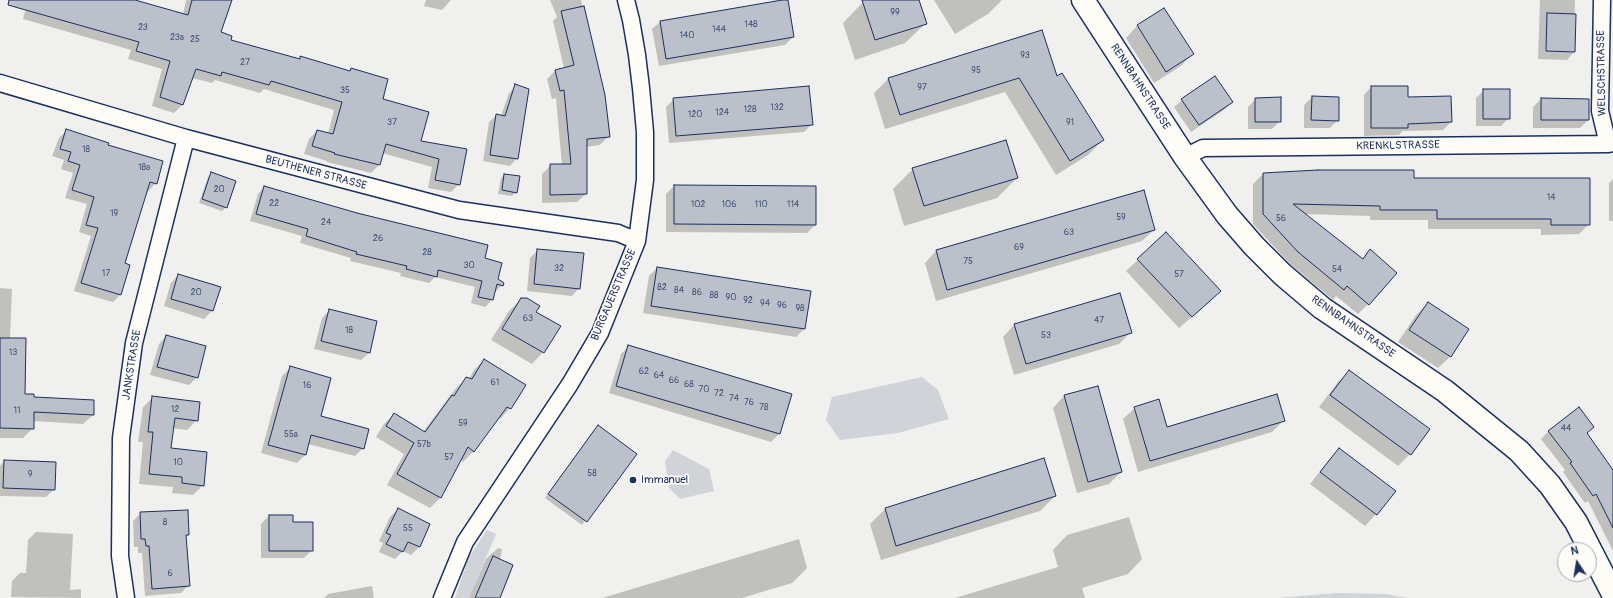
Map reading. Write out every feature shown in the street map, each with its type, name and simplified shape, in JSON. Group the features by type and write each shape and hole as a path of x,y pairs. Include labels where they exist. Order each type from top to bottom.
{"street":[{"name":"BURGAUERSTRASSE","path":"442,598 465,542 570,384 600,333 637,242 645,180 645,132 637,55 626,0"},
{"name":"RENNBAHNSTRASSE","path":"1083,0 1185,158 1227,215 1254,246 1282,274 1322,308 1445,391 1519,451 1550,485 1576,522 1613,594"},
{"name":"WELSCHSTRASSE","path":"1602,0 1600,111 1611,144"},
{"name":"BEUTHENER STRASSE","path":"0,83 186,138 459,210 618,232 637,242"},
{"name":"JANKSTRASSE","path":"126,598 120,556 121,438 134,343 186,138"},
{"name":"KRENKLSTRASSE","path":"1185,158 1203,148 1611,144"}],"shaded area":[{"path":"922,377 938,390 949,419 898,433 840,440 826,420 832,397"},
{"path":"673,450 709,469 714,491 680,499 669,488 665,461"},
{"path":"487,530 496,534 469,598 455,598 469,557"},
{"path":"1337,593 1387,594 1406,598 1278,598"}],"building":[{"path":"9,0 135,0 188,15 192,0 232,0 221,32 232,36 231,40 300,59 300,56 350,71 351,68 388,79 383,99 429,112 421,141 467,149 460,185 435,180 439,159 386,144 380,165 334,154 335,153 312,146 317,130 333,134 342,102 271,81 269,85 222,72 221,76 196,69 183,105 160,97 170,61 136,51 139,42 8,5"},
{"path":"788,0 794,37 666,59 660,21"},
{"path":"862,0 919,0 927,24 875,40"},
{"path":"584,6 605,95 610,137 587,139 587,194 550,195 550,164 571,164 564,90 560,91 555,70 574,65 561,11"},
{"path":"1164,8 1194,54 1166,72 1137,25"},
{"path":"1547,13 1576,14 1575,52 1546,51"},
{"path":"1042,30 1057,76 1062,73 1104,140 1070,161 1019,78 900,115 888,78"},
{"path":"1215,76 1233,102 1199,125 1181,99"},
{"path":"515,84 529,89 518,159 490,155 496,114 505,116"},
{"path":"809,86 813,125 676,136 673,98"},
{"path":"1371,86 1408,86 1408,97 1451,96 1452,122 1408,124 1408,128 1371,128"},
{"path":"1483,89 1510,89 1510,119 1483,119"},
{"path":"1312,96 1339,97 1339,121 1311,120"},
{"path":"1281,97 1281,122 1255,122 1255,98"},
{"path":"1541,98 1589,99 1589,120 1541,120"},
{"path":"66,129 109,143 108,145 163,161 157,184 150,182 125,263 130,265 121,295 81,283 98,228 86,225 94,197 72,190 80,165 68,161 71,152 60,149"},
{"path":"1006,140 1018,178 924,206 912,168"},
{"path":"1318,170 1414,170 1414,178 1590,178 1590,225 1551,225 1551,219 1437,219 1437,210 1380,210 1380,206 1293,204 1363,259 1370,249 1397,273 1369,305 1347,286 1344,290 1298,252 1263,214 1263,173"},
{"path":"211,172 236,181 227,208 202,199"},
{"path":"504,174 520,176 517,193 502,190"},
{"path":"674,185 816,186 816,225 674,224"},
{"path":"264,186 357,213 488,245 485,258 502,263 498,279 504,283 503,286 497,284 493,300 478,297 482,281 438,270 437,277 406,269 407,266 356,254 357,252 306,236 308,229 256,214"},
{"path":"1144,190 1155,230 947,290 936,250"},
{"path":"1166,232 1221,291 1192,317 1137,259"},
{"path":"537,249 584,253 580,289 534,284"},
{"path":"657,267 811,291 805,329 651,306"},
{"path":"178,274 221,287 213,311 171,299"},
{"path":"1120,293 1132,333 1026,364 1014,324"},
{"path":"521,298 527,298 540,306 536,312 561,326 544,353 502,329"},
{"path":"1428,302 1469,329 1451,357 1409,330"},
{"path":"329,309 377,321 370,353 321,341"},
{"path":"166,335 206,346 198,378 157,367"},
{"path":"0,338 26,338 25,394 34,394 34,397 94,400 94,415 34,412 34,429 0,428"},
{"path":"628,345 792,394 780,434 616,386"},
{"path":"484,359 526,385 511,409 507,407 474,452 468,447 441,498 397,474 414,443 386,426 394,413 425,432 452,395 454,396 466,377 472,379"},
{"path":"290,366 331,378 321,416 369,429 364,449 311,435 306,455 268,445"},
{"path":"1349,370 1430,429 1411,455 1330,395"},
{"path":"1098,386 1122,472 1088,482 1064,395"},
{"path":"1277,394 1285,421 1150,461 1134,407 1159,399 1167,427"},
{"path":"152,396 200,402 198,421 175,418 171,448 207,452 204,486 182,483 182,477 149,474 153,432 148,432"},
{"path":"1579,407 1594,427 1587,433 1613,470 1613,528 1596,494 1593,496 1570,463 1572,462 1548,431"},
{"name":"Immanuel","path":"598,425 637,454 587,522 548,494"},
{"path":"1339,448 1396,491 1377,515 1320,472"},
{"path":"1044,458 1056,496 896,546 885,508"},
{"path":"4,460 56,462 55,490 3,488"},
{"path":"398,508 430,524 420,547 408,542 403,552 386,544 391,535 386,533"},
{"path":"188,510 189,535 186,535 190,586 152,589 149,546 146,546 145,539 141,539 140,512"},
{"path":"269,515 293,515 293,522 313,522 313,551 269,551"},
{"path":"493,556 513,565 500,598 475,598"}],"place":[{"name":"Immanuel","path":"633,480"}]}
